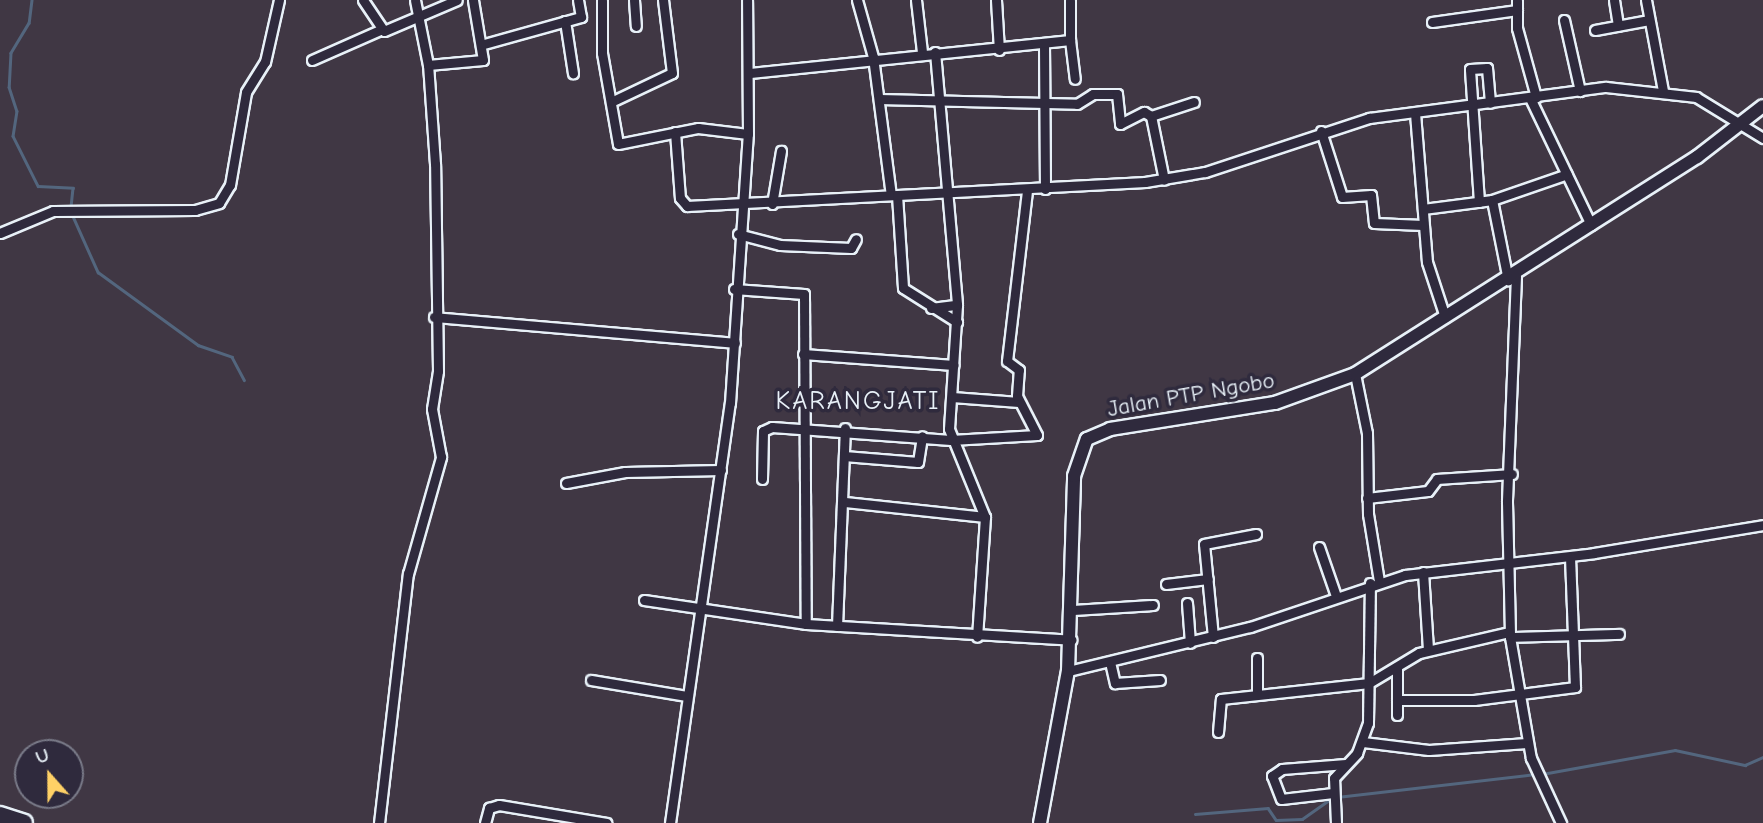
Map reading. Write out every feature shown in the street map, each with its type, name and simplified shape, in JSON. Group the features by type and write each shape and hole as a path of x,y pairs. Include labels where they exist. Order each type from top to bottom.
{"highway":[{"path":"0,815 24,823"}],"main road":[{"name":"Jalan PTP Ngobo","path":"1040,823 1072,640 1074,476 1087,439 1110,429 1275,403 1355,374 1512,278 1741,125 1763,106"}],"street":[{"path":"0,233 53,211 195,210 219,203 230,185 246,92 265,62 279,0"},
{"path":"363,0 380,30"},
{"path":"379,823 408,574 441,457 432,410 438,371 434,317 437,200 428,65 415,0"},
{"path":"312,60 380,30 421,21 457,0"},
{"path":"428,65 479,62 484,44 473,0"},
{"path":"484,44 581,17 578,0"},
{"path":"602,0 602,53 619,145 675,132 748,134"},
{"path":"634,0 636,26"},
{"path":"613,101 672,73 663,0"},
{"path":"670,823 721,470 735,343 734,289 748,134 750,73 747,0"},
{"path":"857,0 873,57 894,195 903,288 957,322"},
{"path":"916,0 922,52"},
{"path":"996,0 999,50"},
{"path":"1070,0 1070,40 1075,79"},
{"path":"1614,0 1618,26"},
{"path":"1646,0 1663,91"},
{"path":"1432,22 1517,5 1533,98 1591,225"},
{"path":"1564,20 1580,91"},
{"path":"1595,30 1649,20"},
{"path":"565,21 573,73"},
{"path":"750,73 873,57 935,51 999,50 1070,40"},
{"path":"1044,44 1045,189"},
{"path":"935,51 957,305 951,440 985,517 977,637"},
{"path":"1479,202 1469,106 1470,69 1487,68 1490,103"},
{"path":"675,132 683,205 772,204 947,191 1027,190 1164,180 1219,168 1321,131 1415,113 1580,91 1663,91 1703,99 1763,138"},
{"path":"879,99 1086,103 1093,94 1111,93 1117,94 1120,124 1144,112 1151,116 1194,102"},
{"path":"1415,113 1427,262 1445,317"},
{"path":"1151,116 1164,180"},
{"path":"1321,131 1342,197 1371,195 1374,223 1423,225"},
{"path":"772,204 781,151"},
{"path":"1423,209 1492,200 1567,174"},
{"path":"762,479 763,431 804,427 845,428 951,440 1037,435 1019,402 1019,370 1007,361 1027,190"},
{"path":"1492,200 1512,278 1512,474 1507,564 1509,635 1522,696 1527,743 1538,777 1561,823"},
{"path":"738,234 780,245 851,248 856,239"},
{"path":"734,289 804,294 806,624"},
{"path":"931,308 957,305"},
{"path":"434,317 735,343"},
{"path":"803,354 954,365"},
{"path":"1336,823 1336,774 1363,742 1374,582 1367,498 1367,433 1355,374"},
{"path":"952,397 1019,402"},
{"path":"837,626 845,502 845,428"},
{"path":"844,456 918,462 922,436"},
{"path":"566,483 625,472 721,470"},
{"path":"1367,498 1428,491 1437,479 1512,474"},
{"path":"845,502 985,517"},
{"path":"1068,671 1213,637 1374,582 1423,572 1570,557 1763,525"},
{"path":"1213,637 1208,540 1256,534"},
{"path":"1319,547 1336,596"},
{"path":"1397,700 1522,696 1577,685 1570,557"},
{"path":"1423,572 1428,650"},
{"path":"1166,584 1208,579"},
{"path":"644,600 806,624 977,637 1072,640"},
{"path":"1188,604 1190,643"},
{"path":"1073,610 1153,605"},
{"path":"1218,732 1221,699 1369,683 1428,650 1509,635 1619,634"},
{"path":"1257,658 1257,694"},
{"path":"1110,662 1115,683 1160,680"},
{"path":"1397,667 1397,715"},
{"path":"591,680 687,696"},
{"path":"1363,742 1429,750 1527,743"},
{"path":"1334,794 1281,799 1272,776 1282,769 1346,764"},
{"path":"485,823 489,808 499,805 607,823"}],"waterway":[{"path":"32,0 29,23 11,53 9,87 17,111 13,136 38,186 73,188 71,207"},
{"path":"72,214 98,272 198,345 232,357 244,380"},
{"path":"1542,774 1675,750 1745,765 1763,757"},
{"path":"1337,797 1535,774"},
{"path":"1195,814 1268,808 1276,820 1302,819 1331,799"}],"district":[{"name":"KARANGJATI","path":"858,402"}]}
